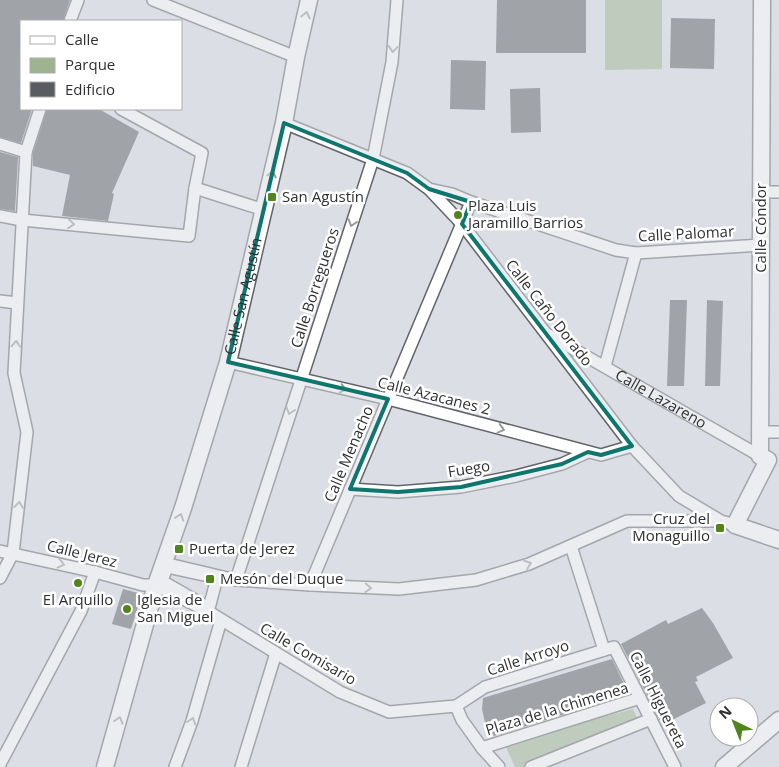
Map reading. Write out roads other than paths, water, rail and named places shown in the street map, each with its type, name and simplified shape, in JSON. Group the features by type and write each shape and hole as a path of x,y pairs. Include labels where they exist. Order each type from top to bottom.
{"street":[{"path":"70,20 78,0"},
{"path":"153,0 296,57"},
{"name":"Calle San Agustín","path":"106,767 164,563 228,362 284,123 309,0"},
{"name":"Calle Borregueros","path":"236,580 373,159 392,62 397,0"},
{"name":"Calle Cóndor","path":"762,0 760,432 769,460"},
{"path":"0,578 13,553 27,432 14,373 26,152 40,110"},
{"path":"0,216 22,220 188,236 202,152 123,110"},
{"path":"284,123 407,173 429,189 462,224 471,202 452,194 429,189"},
{"path":"0,144 26,152"},
{"path":"195,188 264,210"},
{"path":"761,192 779,192"},
{"name":"Calle Palomar","path":"471,202 616,250 636,253 761,245"},
{"name":"Calle Caño Dorado","path":"462,224 632,446 679,496 728,523"},
{"name":"Calle Menacho","path":"310,585 462,224"},
{"path":"605,366 636,253"},
{"path":"0,302 18,303"},
{"name":"Calle Lazareno","path":"544,332 769,460"},
{"name":"Calle Azacanes 2","path":"228,362 388,399 600,455 632,446"},
{"path":"760,432 779,432"},
{"name":"Fuego","path":"350,489 398,492 460,487 516,476 562,464 588,452"},
{"path":"728,523 769,460"},
{"path":"164,563 236,580 399,590 476,580 529,564 627,521 728,523 779,540"},
{"name":"Calle Higuereta","path":"571,546 609,648 640,698 675,767"},
{"name":"Calle Jerez","path":"0,551 95,572 143,585 159,583"},
{"path":"167,567 217,578 209,608 159,583 167,567"},
{"path":"0,764 81,611 95,572"},
{"name":"Calle Comisario","path":"159,583 340,692 389,712 456,706"},
{"path":"175,767 192,721 221,620"},
{"name":"Calle Arroyo","path":"456,706 485,687 609,648"},
{"path":"241,767 276,653"},
{"name":"Plaza de la Chimenea","path":"482,748 640,698"},
{"path":"456,706 462,720 495,765"},
{"path":"531,767 651,720"},
{"path":"724,767 779,720"}],"place":[{"name":"San Agustín","path":"272,197"},
{"name":"Plaza Luis Jaramillo Barrios","path":"458,215"},
{"name":"Cruz del Monaguillo","path":"720,528"},
{"name":"Puerta de Jerez","path":"179,549"},
{"name":"Mesón del Duque","path":"210,579"},
{"name":"El Arquillo","path":"78,583"},
{"name":"Iglesia de San Miguel","path":"127,609"}]}
